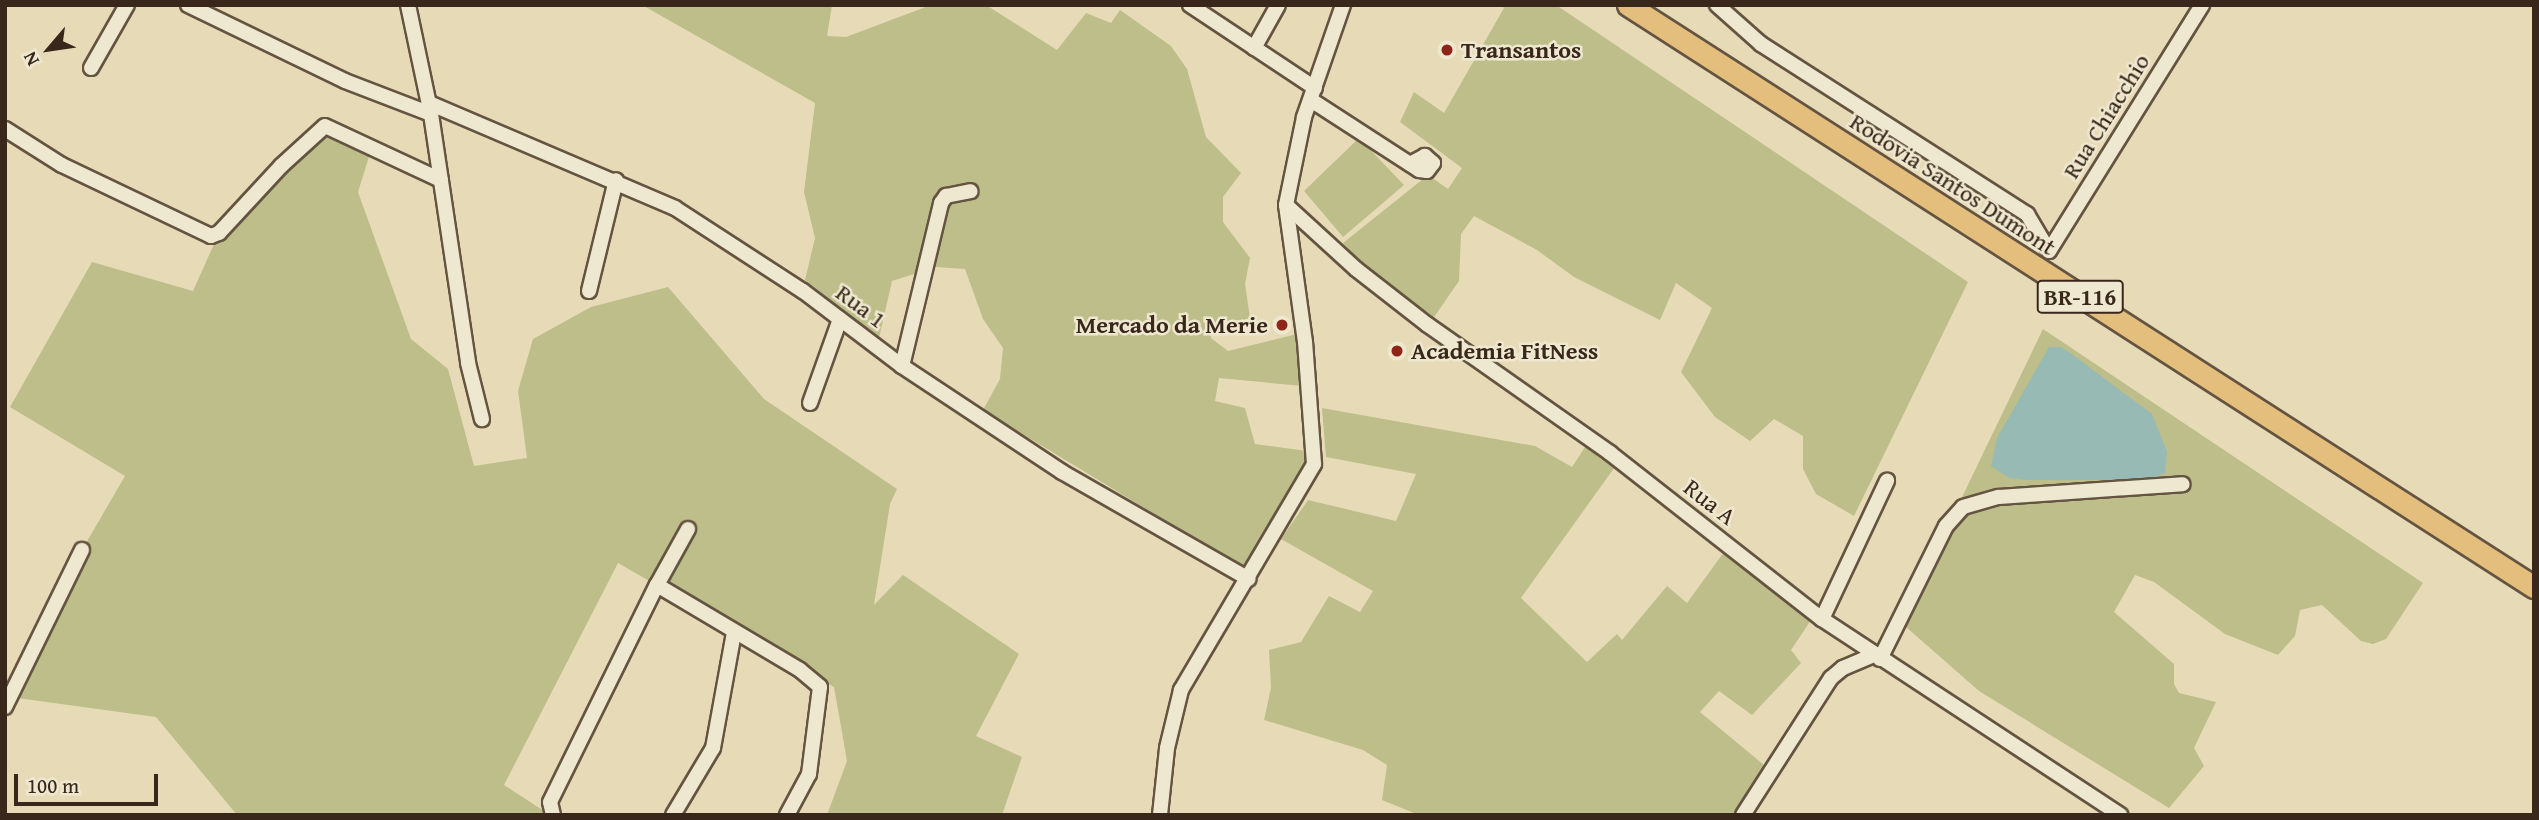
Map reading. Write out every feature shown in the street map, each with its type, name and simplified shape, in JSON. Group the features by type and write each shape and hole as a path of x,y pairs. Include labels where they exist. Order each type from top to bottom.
{"highway":[{"name":"Rodovia Santos Dumont","path":"1628,5 2534,587"}],"street":[{"path":"92,68 127,5"},
{"name":"Rua 1","path":"188,5 345,81 430,108 616,180 724,238 902,366 1062,472 1250,579"},
{"path":"408,5 430,108 454,280 482,419"},
{"path":"1190,5 1254,48 1410,164"},
{"path":"1254,48 1278,5"},
{"path":"1160,815 1167,748 1181,690 1307,482 1316,452 1286,205 1294,155 1343,5"},
{"name":"Rua Chiacchio","path":"1717,5 1761,44 2027,214 2049,251 2202,5"},
{"path":"5,129 62,165 211,236 219,233 281,166 325,126 441,180"},
{"path":"589,291 616,180"},
{"path":"902,366 942,203 946,196 971,191"},
{"name":"Rua A","path":"1286,205 1356,269 1428,326 1610,453 1822,619 2120,815"},
{"path":"810,403 840,319"},
{"path":"1822,619 1887,481"},
{"path":"1744,815 1831,678 1843,668 1877,657 1946,526 1963,507 1999,497 2183,484"},
{"path":"553,815 550,802 657,585 688,529"},
{"path":"5,707 82,550"},
{"path":"657,585 820,687 809,774 787,815"},
{"path":"673,815 713,748 734,632"}],"green space":[{"path":"642,5 832,5 827,36 846,37 931,5 986,5 1057,50 1086,13 1111,23 1120,10 1171,46 1187,69 1206,137 1241,173 1223,197 1223,222 1250,258 1245,284 1250,318 1211,330 1211,338 1228,351 1297,334 1302,386 1219,378 1215,401 1245,408 1255,444 1307,451 1308,465 1245,569 983,410 1000,379 1003,348 983,319 965,269 936,267 892,281 879,338 805,280 815,238 804,192 815,103"},
{"path":"1501,5 1556,5 1968,282 1854,516 1816,494 1803,469 1803,436 1774,419 1750,441 1715,417 1681,372 1712,308 1676,283 1660,320 1574,277 1537,250 1474,216 1461,234 1459,281 1434,317 1371,274 1343,243 1428,175 1448,189 1462,168 1400,122 1414,92 1444,113 1504,8"},
{"path":"335,128 372,147 358,192 411,339 448,369 474,466 527,458 518,391 533,339 591,307 668,287 764,399 897,489 890,504 874,605 903,575 1019,654 976,736 1022,757 1002,815 827,815 847,761 834,687 618,563 504,785 550,815 237,815 156,717 10,697 82,550 125,476 10,407 92,262 193,291 219,233 281,166"},
{"path":"1359,138 1404,185 1343,237 1304,191"},
{"path":"2043,329 2423,583 2386,639 2373,644 2361,641 2322,605 2300,610 2295,636 2278,655 2225,634 2154,582 2135,575 2114,612 2174,664 2174,684 2179,693 2216,702 2194,748 2204,766 2169,808 1979,691 1906,627 1925,574"},
{"path":"1322,408 1535,446 1572,467 1587,444 1617,464 1521,598 1587,662 1617,634 1622,640 1667,586 1687,603 1724,552 1811,620 1791,650 1801,663 1752,715 1719,691 1700,712 1764,765 1753,815 1419,815 1382,800 1387,765 1363,750 1264,720 1271,688 1269,650 1301,642 1329,596 1360,612 1373,591 1281,539 1308,500 1396,521 1416,474 1326,457"}],"water":[{"path":"2049,347 2061,347 2152,414 2167,452 2165,473 2148,480 2026,480 2009,478 1991,466 1997,438"}],"place":[{"name":"Transantos","path":"1447,50"},
{"name":"Mercado da Merie","path":"1282,325"},
{"name":"Academia FitNess","path":"1397,351"}]}
